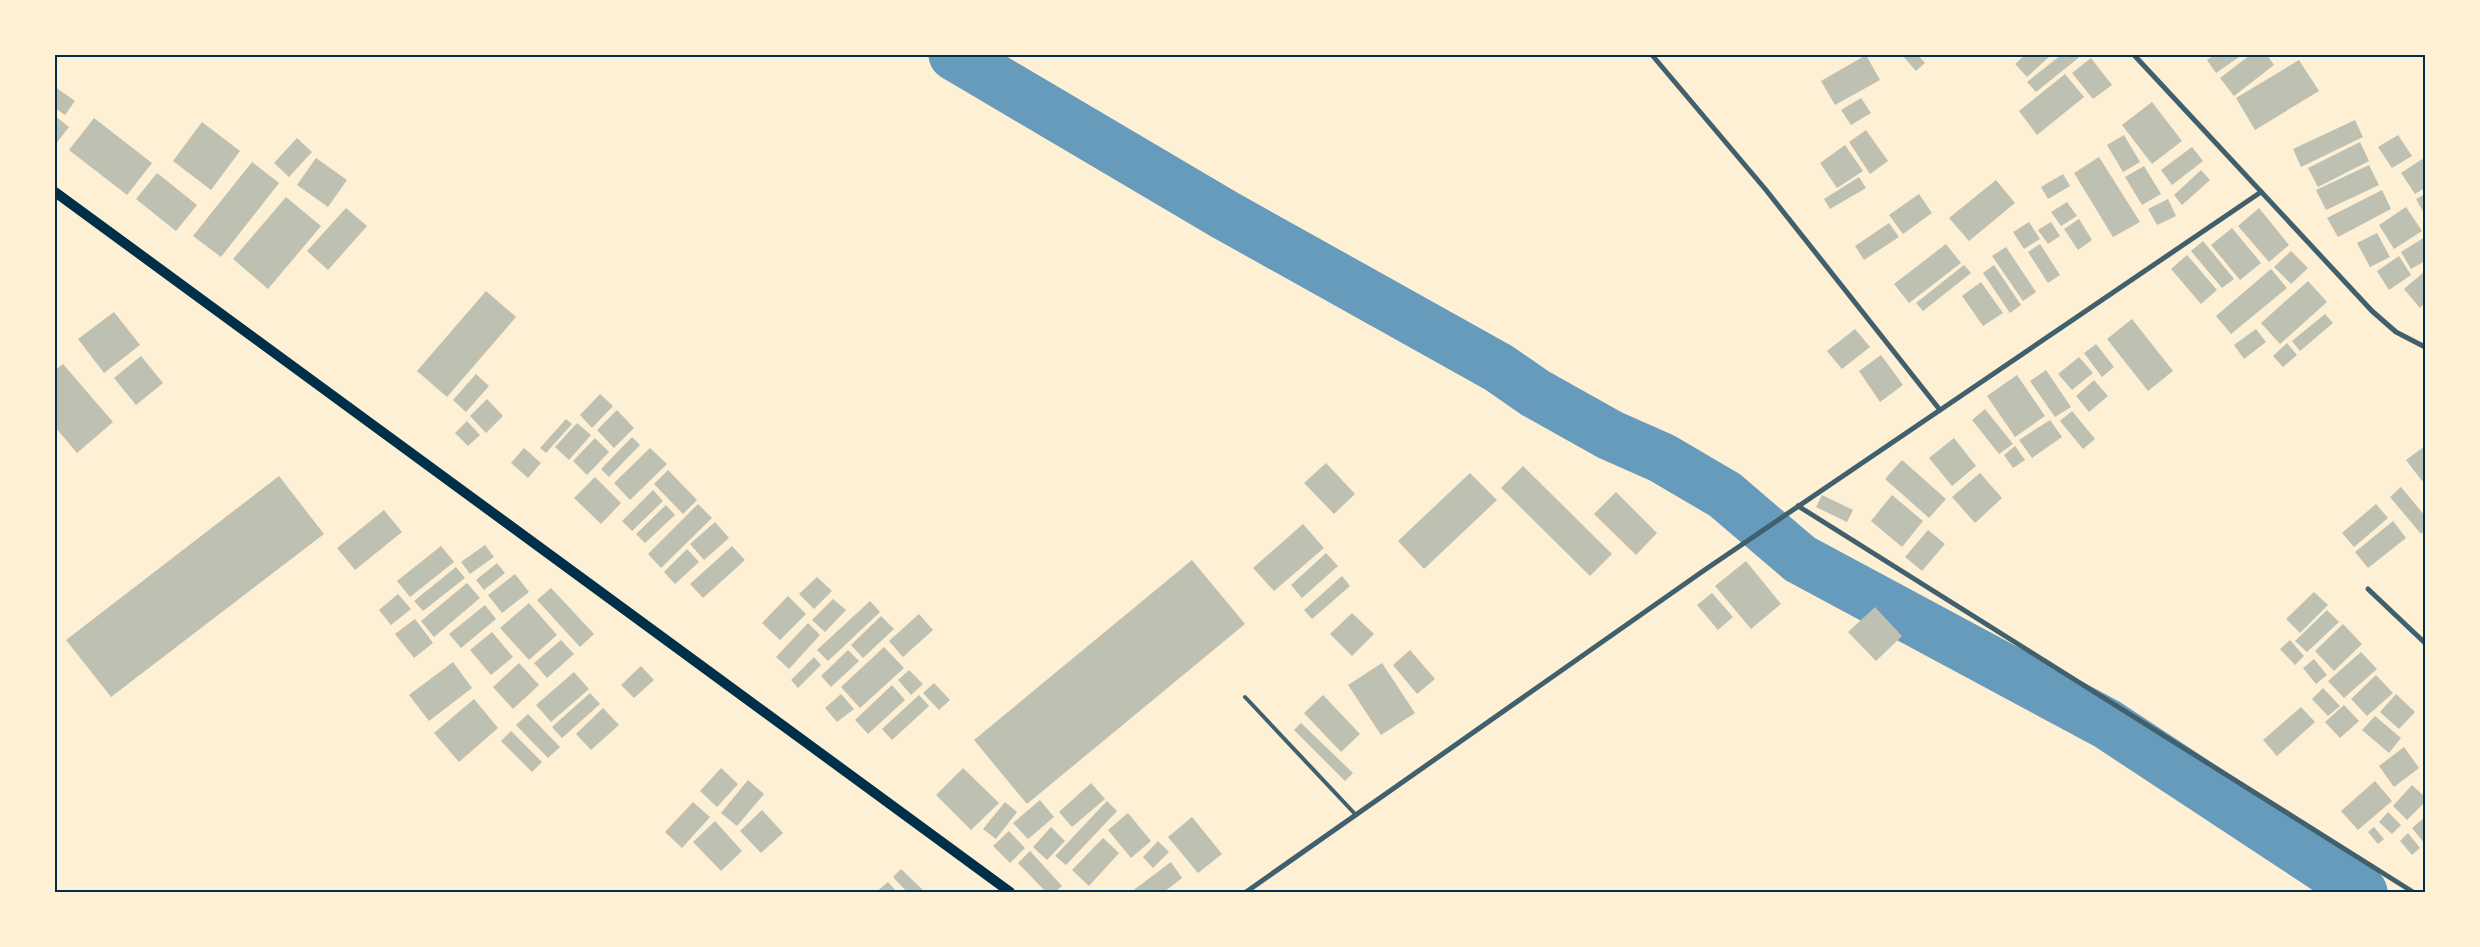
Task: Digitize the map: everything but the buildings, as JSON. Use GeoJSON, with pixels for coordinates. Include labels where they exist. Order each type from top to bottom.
{"type":"FeatureCollection","features":[{"type":"Feature","properties":{"kind":"main road"},"geometry":{"type":"LineString","coordinates":[[55,192],[1010,892]]}},
{"type":"Feature","properties":{"kind":"street"},"geometry":{"type":"LineString","coordinates":[[1652,55],[1766,190],[1940,410]]}},
{"type":"Feature","properties":{"kind":"street"},"geometry":{"type":"LineString","coordinates":[[2134,55],[2372,312],[2396,332],[2425,347]]}},
{"type":"Feature","properties":{"kind":"street"},"geometry":{"type":"LineString","coordinates":[[1246,892],[1798,506],[2261,192]]}},
{"type":"Feature","properties":{"kind":"street"},"geometry":{"type":"LineString","coordinates":[[1798,506],[2413,892]]}},
{"type":"Feature","properties":{"kind":"street"},"geometry":{"type":"LineString","coordinates":[[2368,589],[2425,643]]}},
{"type":"Feature","properties":{"kind":"lane"},"geometry":{"type":"LineString","coordinates":[[1245,697],[1356,815]]}},
{"type":"Feature","properties":{"kind":"waterway"},"geometry":{"type":"LineString","coordinates":[[954,55],[1225,215],[1499,368],[1535,393],[1610,435],[1662,458],[1725,495],[1800,559],[2107,724],[2362,892]]}}]}
